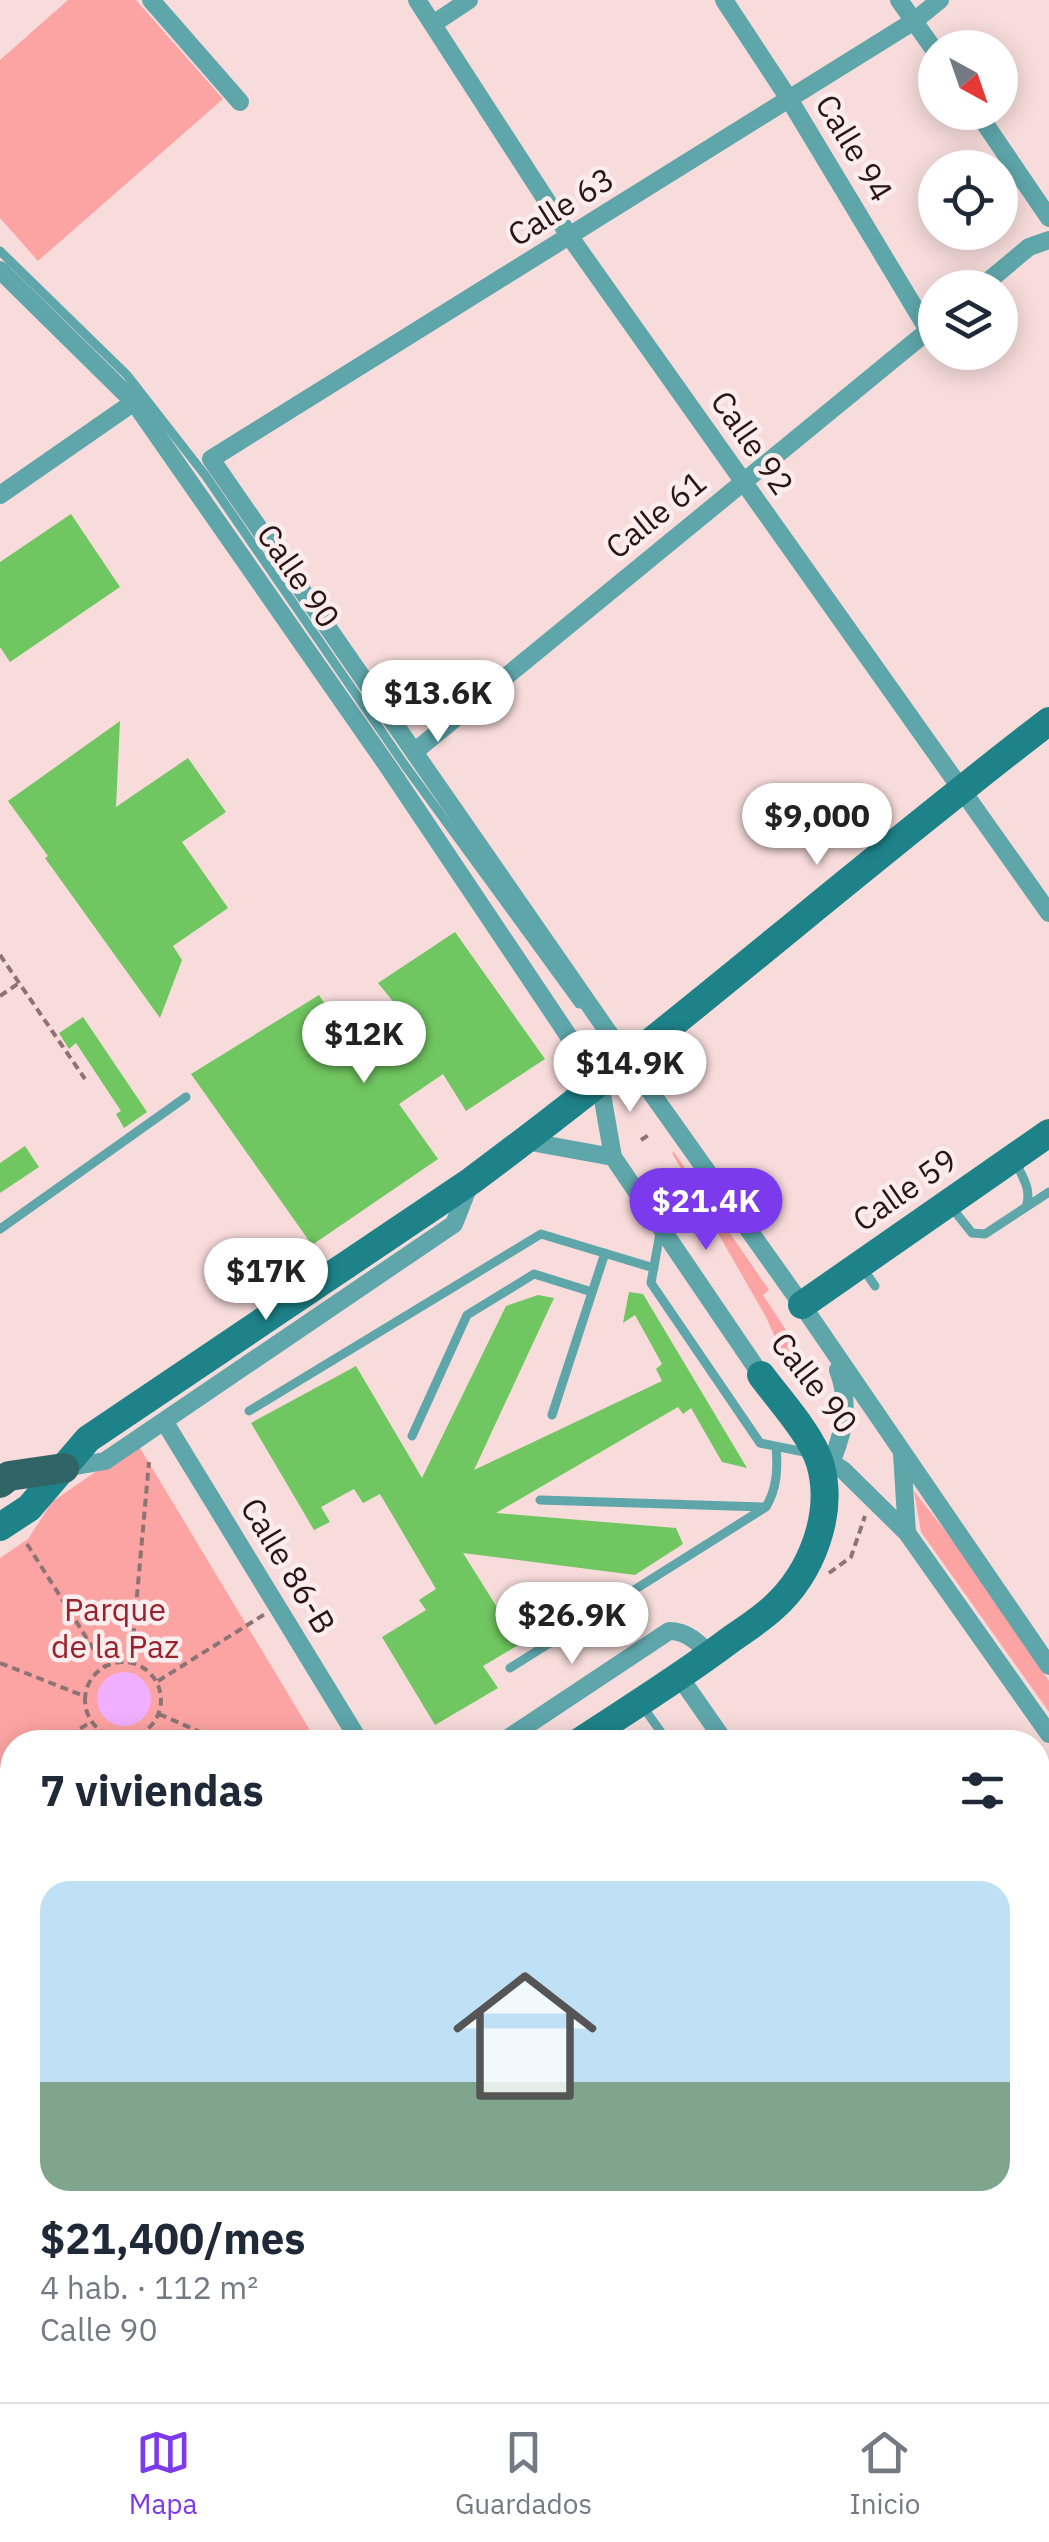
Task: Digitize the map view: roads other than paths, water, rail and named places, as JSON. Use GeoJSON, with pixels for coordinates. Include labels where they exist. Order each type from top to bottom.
{"type":"FeatureCollection","features":[{"type":"Feature","properties":{"kind":"main road"},"geometry":{"type":"LineString","coordinates":[[0,1482],[9,1476],[64,1468]]}},
{"type":"Feature","properties":{"kind":"street"},"geometry":{"type":"LineString","coordinates":[[151,0],[240,102]]}},
{"type":"Feature","properties":{"kind":"street","name":"Calle 92"},"geometry":{"type":"LineString","coordinates":[[417,0],[570,237],[1049,913]]}},
{"type":"Feature","properties":{"kind":"street"},"geometry":{"type":"LineString","coordinates":[[433,24],[470,0]]}},
{"type":"Feature","properties":{"kind":"street","name":"Calle 94"},"geometry":{"type":"LineString","coordinates":[[724,0],[918,305]]}},
{"type":"Feature","properties":{"kind":"street"},"geometry":{"type":"LineString","coordinates":[[899,0],[920,30]]}},
{"type":"Feature","properties":{"kind":"street","name":"Calle 63"},"geometry":{"type":"LineString","coordinates":[[211,460],[914,21],[940,0]]}},
{"type":"Feature","properties":{"kind":"street"},"geometry":{"type":"LineString","coordinates":[[989,130],[1049,218]]}},
{"type":"Feature","properties":{"kind":"street"},"geometry":{"type":"LineString","coordinates":[[1002,270],[1029,248],[1049,240]]}},
{"type":"Feature","properties":{"kind":"street","name":"Calle 90"},"geometry":{"type":"LineString","coordinates":[[0,270],[134,402],[389,768],[600,1083],[613,1156],[661,1230],[824,1465],[843,1470],[907,1533],[1046,1730]]}},
{"type":"Feature","properties":{"kind":"street","name":"Calle 61"},"geometry":{"type":"LineString","coordinates":[[414,752],[918,338]]}},
{"type":"Feature","properties":{"kind":"street"},"geometry":{"type":"LineString","coordinates":[[0,495],[134,402]]}},
{"type":"Feature","properties":{"kind":"street","name":"Calle 90"},"geometry":{"type":"LineString","coordinates":[[211,460],[826,1342]]}},
{"type":"Feature","properties":{"kind":"street"},"geometry":{"type":"LineString","coordinates":[[0,1527],[29,1508],[88,1438],[471,1181],[600,1083],[961,788],[1049,721]]}},
{"type":"Feature","properties":{"kind":"street","name":"Calle 59"},"geometry":{"type":"LineString","coordinates":[[802,1306],[868,1275],[948,1203],[1049,1134]]}},
{"type":"Feature","properties":{"kind":"street"},"geometry":{"type":"LineString","coordinates":[[525,1140],[613,1156]]}},
{"type":"Feature","properties":{"kind":"street"},"geometry":{"type":"LineString","coordinates":[[64,1468],[105,1461],[454,1224],[471,1181]]}},
{"type":"Feature","properties":{"kind":"street"},"geometry":{"type":"LineString","coordinates":[[826,1342],[1049,1666]]}},
{"type":"Feature","properties":{"kind":"street"},"geometry":{"type":"LineString","coordinates":[[597,1730],[710,1656],[773,1608],[799,1576],[822,1523],[824,1465],[844,1426],[843,1384],[826,1342]]}},
{"type":"Feature","properties":{"kind":"street","name":"Calle 86-B"},"geometry":{"type":"LineString","coordinates":[[164,1421],[353,1730]]}},
{"type":"Feature","properties":{"kind":"street"},"geometry":{"type":"LineString","coordinates":[[902,1452],[907,1533]]}},
{"type":"Feature","properties":{"kind":"street"},"geometry":{"type":"LineString","coordinates":[[520,1730],[669,1631],[698,1642],[710,1656]]}},
{"type":"Feature","properties":{"kind":"street"},"geometry":{"type":"LineString","coordinates":[[679,1676],[717,1730]]}},
{"type":"Feature","properties":{"kind":"lane"},"geometry":{"type":"LineString","coordinates":[[0,251],[127,375],[205,474],[404,764],[602,1037],[626,1060]]}},
{"type":"Feature","properties":{"kind":"lane"},"geometry":{"type":"LineString","coordinates":[[0,1229],[186,1097]]}},
{"type":"Feature","properties":{"kind":"lane"},"geometry":{"type":"LineString","coordinates":[[1013,1158],[1026,1184],[1026,1207]]}},
{"type":"Feature","properties":{"kind":"lane"},"geometry":{"type":"LineString","coordinates":[[948,1203],[966,1227],[978,1235],[1049,1192]]}},
{"type":"Feature","properties":{"kind":"lane"},"geometry":{"type":"LineString","coordinates":[[661,1230],[651,1283],[760,1443],[824,1465]]}},
{"type":"Feature","properties":{"kind":"lane"},"geometry":{"type":"LineString","coordinates":[[249,1411],[540,1234],[654,1268]]}},
{"type":"Feature","properties":{"kind":"lane"},"geometry":{"type":"LineString","coordinates":[[552,1414],[605,1253]]}},
{"type":"Feature","properties":{"kind":"lane"},"geometry":{"type":"LineString","coordinates":[[412,1436],[467,1316],[534,1274],[592,1292]]}},
{"type":"Feature","properties":{"kind":"lane"},"geometry":{"type":"LineString","coordinates":[[510,1668],[766,1507],[776,1482],[776,1447]]}},
{"type":"Feature","properties":{"kind":"lane"},"geometry":{"type":"LineString","coordinates":[[540,1500],[766,1507]]}},
{"type":"Feature","properties":{"kind":"lane"},"geometry":{"type":"LineString","coordinates":[[523,1590],[594,1615]]}},
{"type":"Feature","properties":{"kind":"lane"},"geometry":{"type":"LineString","coordinates":[[640,1702],[659,1730]]}},
{"type":"Feature","properties":{"kind":"park label","name":"Parque de la Paz"},"geometry":{"type":"Point","coordinates":[115,1628]}}]}
